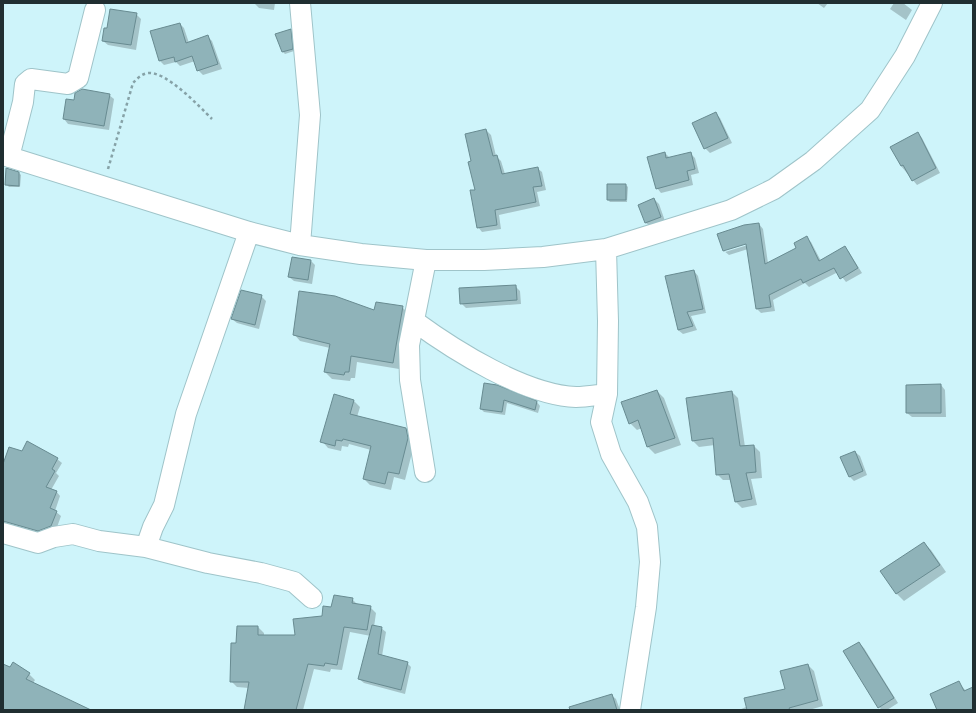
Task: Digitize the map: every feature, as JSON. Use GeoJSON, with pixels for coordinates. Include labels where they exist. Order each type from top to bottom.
{"type":"FeatureCollection","features":[{"type":"Feature","properties":{"kind":"street"},"geometry":{"type":"LineString","coordinates":[[300,3],[310,115],[300,245]]}},
{"type":"Feature","properties":{"kind":"street"},"geometry":{"type":"LineString","coordinates":[[95,10],[78,78],[68,84],[31,79],[26,84],[23,102],[6,156],[249,232],[300,245],[361,254],[426,260],[498,260],[543,257],[606,249],[731,210],[774,189],[813,161],[870,110],[905,56],[932,3]]}},
{"type":"Feature","properties":{"kind":"street"},"geometry":{"type":"LineString","coordinates":[[146,548],[153,527],[164,505],[186,414],[249,232]]}},
{"type":"Feature","properties":{"kind":"street"},"geometry":{"type":"LineString","coordinates":[[606,249],[608,321],[607,394],[601,422],[611,454],[638,502],[647,526],[650,562],[646,607],[630,710]]}},
{"type":"Feature","properties":{"kind":"street"},"geometry":{"type":"LineString","coordinates":[[425,472],[410,380],[409,345],[426,260]]}},
{"type":"Feature","properties":{"kind":"street"},"geometry":{"type":"LineString","coordinates":[[414,321],[447,345],[494,370],[532,387],[576,397],[607,394]]}},
{"type":"Feature","properties":{"kind":"street"},"geometry":{"type":"LineString","coordinates":[[3,533],[38,543],[54,537],[73,534],[99,541],[146,548],[208,563],[261,573],[294,582],[312,598]]}},
{"type":"Feature","properties":{"kind":"path"},"geometry":{"type":"LineString","coordinates":[[103,187],[133,83],[138,77],[148,73],[158,74],[187,95],[212,119]]}},
{"type":"Feature","properties":{"kind":"building"},"geometry":{"type":"Polygon","coordinates":[[[110,9],[137,13],[131,45],[102,41],[104,28],[107,28],[110,9]]]}},
{"type":"Feature","properties":{"kind":"building"},"geometry":{"type":"Polygon","coordinates":[[[180,23],[186,43],[208,35],[218,64],[197,71],[192,56],[175,62],[174,57],[159,61],[150,31],[180,23]]]}},
{"type":"Feature","properties":{"kind":"building"},"geometry":{"type":"Polygon","coordinates":[[[291,29],[293,49],[282,52],[275,34],[291,29]]]}},
{"type":"Feature","properties":{"kind":"building"},"geometry":{"type":"Polygon","coordinates":[[[82,89],[110,94],[104,126],[63,119],[66,99],[74,100],[75,93],[82,89]]]}},
{"type":"Feature","properties":{"kind":"building"},"geometry":{"type":"Polygon","coordinates":[[[716,112],[728,138],[704,149],[692,123],[716,112]]]}},
{"type":"Feature","properties":{"kind":"building"},"geometry":{"type":"Polygon","coordinates":[[[486,129],[493,156],[497,155],[502,174],[538,167],[542,186],[533,187],[536,202],[495,210],[497,225],[477,228],[470,190],[475,190],[468,162],[471,161],[465,134],[486,129]]]}},
{"type":"Feature","properties":{"kind":"building"},"geometry":{"type":"Polygon","coordinates":[[[918,132],[936,168],[912,181],[890,147],[918,132]]]}},
{"type":"Feature","properties":{"kind":"building"},"geometry":{"type":"Polygon","coordinates":[[[665,152],[666,158],[691,152],[695,169],[687,171],[689,180],[656,189],[647,157],[665,152]]]}},
{"type":"Feature","properties":{"kind":"building"},"geometry":{"type":"Polygon","coordinates":[[[6,168],[19,172],[19,186],[5,185],[6,168]]]}},
{"type":"Feature","properties":{"kind":"building"},"geometry":{"type":"Polygon","coordinates":[[[607,184],[626,184],[626,200],[607,200],[607,184]]]}},
{"type":"Feature","properties":{"kind":"building"},"geometry":{"type":"Polygon","coordinates":[[[654,198],[661,217],[645,223],[638,205],[654,198]]]}},
{"type":"Feature","properties":{"kind":"building"},"geometry":{"type":"Polygon","coordinates":[[[759,223],[765,264],[796,248],[794,243],[807,236],[819,261],[845,246],[858,268],[840,279],[834,268],[803,283],[801,279],[769,295],[771,307],[756,309],[746,244],[723,251],[717,234],[744,225],[759,223]]]}},
{"type":"Feature","properties":{"kind":"building"},"geometry":{"type":"Polygon","coordinates":[[[292,257],[311,260],[308,280],[288,277],[292,257]]]}},
{"type":"Feature","properties":{"kind":"building"},"geometry":{"type":"Polygon","coordinates":[[[694,270],[703,309],[687,312],[693,326],[678,330],[665,276],[694,270]]]}},
{"type":"Feature","properties":{"kind":"building"},"geometry":{"type":"Polygon","coordinates":[[[516,285],[517,300],[460,304],[459,288],[516,285]]]}},
{"type":"Feature","properties":{"kind":"building"},"geometry":{"type":"Polygon","coordinates":[[[241,290],[262,295],[255,325],[231,319],[241,290]]]}},
{"type":"Feature","properties":{"kind":"building"},"geometry":{"type":"Polygon","coordinates":[[[299,291],[335,296],[374,310],[376,302],[403,306],[393,363],[351,356],[349,372],[345,372],[344,375],[324,372],[330,344],[293,335],[299,291]]]}},
{"type":"Feature","properties":{"kind":"building"},"geometry":{"type":"Polygon","coordinates":[[[484,383],[497,385],[537,401],[535,410],[504,400],[502,412],[480,409],[484,383]]]}},
{"type":"Feature","properties":{"kind":"building"},"geometry":{"type":"Polygon","coordinates":[[[941,384],[941,413],[906,413],[906,385],[941,384]]]}},
{"type":"Feature","properties":{"kind":"building"},"geometry":{"type":"Polygon","coordinates":[[[657,390],[675,438],[647,447],[638,420],[629,424],[621,402],[657,390]]]}},
{"type":"Feature","properties":{"kind":"building"},"geometry":{"type":"Polygon","coordinates":[[[732,391],[740,446],[754,445],[756,472],[746,473],[752,499],[735,502],[729,474],[716,475],[713,438],[692,441],[686,398],[732,391]]]}},
{"type":"Feature","properties":{"kind":"building"},"geometry":{"type":"Polygon","coordinates":[[[334,394],[354,400],[350,414],[406,428],[408,438],[399,474],[388,472],[385,484],[363,479],[371,446],[343,439],[342,441],[336,440],[335,446],[320,442],[334,394]]]}},
{"type":"Feature","properties":{"kind":"building"},"geometry":{"type":"Polygon","coordinates":[[[27,441],[58,458],[52,469],[55,471],[46,487],[57,491],[50,508],[57,511],[51,526],[38,531],[3,521],[3,464],[9,447],[22,451],[27,441]]]}},
{"type":"Feature","properties":{"kind":"building"},"geometry":{"type":"Polygon","coordinates":[[[855,451],[863,471],[849,477],[840,457],[855,451]]]}},
{"type":"Feature","properties":{"kind":"building"},"geometry":{"type":"Polygon","coordinates":[[[924,542],[940,565],[896,594],[880,571],[924,542]]]}},
{"type":"Feature","properties":{"kind":"building"},"geometry":{"type":"Polygon","coordinates":[[[334,595],[353,598],[352,603],[371,606],[367,630],[344,627],[337,665],[325,663],[324,666],[308,664],[296,710],[244,710],[249,682],[230,682],[231,643],[236,643],[237,626],[258,626],[258,635],[295,635],[293,619],[322,616],[323,606],[331,607],[334,595]]]}},
{"type":"Feature","properties":{"kind":"building"},"geometry":{"type":"Polygon","coordinates":[[[372,625],[382,627],[378,654],[408,662],[401,690],[358,679],[372,625]]]}},
{"type":"Feature","properties":{"kind":"building"},"geometry":{"type":"Polygon","coordinates":[[[859,642],[894,698],[878,708],[843,651],[859,642]]]}},
{"type":"Feature","properties":{"kind":"building"},"geometry":{"type":"Polygon","coordinates":[[[13,662],[30,673],[26,679],[91,710],[3,710],[3,664],[10,667],[13,662]]]}},
{"type":"Feature","properties":{"kind":"building"},"geometry":{"type":"Polygon","coordinates":[[[808,664],[818,700],[789,708],[790,710],[747,710],[744,698],[785,689],[780,671],[808,664]]]}},
{"type":"Feature","properties":{"kind":"building"},"geometry":{"type":"Polygon","coordinates":[[[959,681],[964,691],[973,687],[973,710],[937,710],[930,694],[959,681]]]}},
{"type":"Feature","properties":{"kind":"building"},"geometry":{"type":"Polygon","coordinates":[[[612,694],[617,710],[570,710],[569,707],[612,694]]]}}]}
